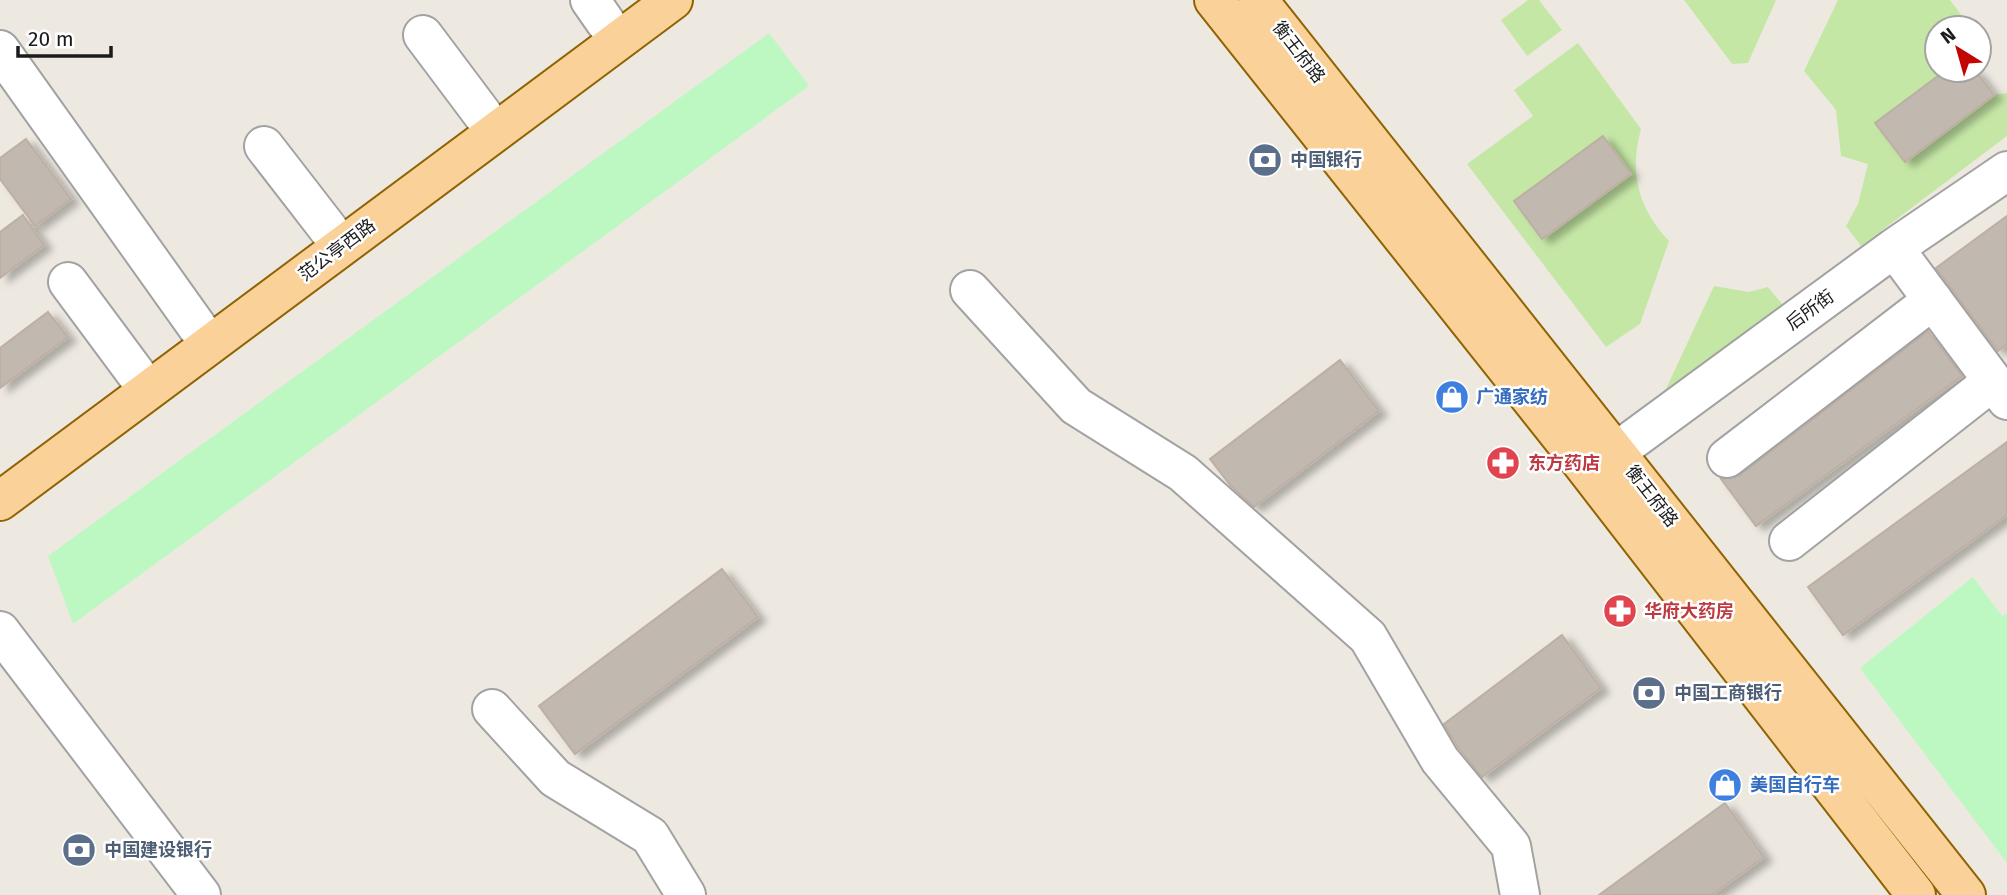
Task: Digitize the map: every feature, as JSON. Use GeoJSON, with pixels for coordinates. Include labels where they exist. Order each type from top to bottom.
{"type":"FeatureCollection","features":[{"type":"Feature","properties":{"kind":"main road","name":"范公亭西路"},"geometry":{"type":"LineString","coordinates":[[0,478],[483,115],[598,11],[636,0]]}},
{"type":"Feature","properties":{"kind":"main road","name":"范公亭西路"},"geometry":{"type":"LineString","coordinates":[[0,500],[673,0]]}},
{"type":"Feature","properties":{"kind":"main road","name":"衡王府路"},"geometry":{"type":"LineString","coordinates":[[1214,0],[1577,457],[1916,895]]}},
{"type":"Feature","properties":{"kind":"main road","name":"衡王府路"},"geometry":{"type":"LineString","coordinates":[[1258,0],[1966,895]]}},
{"type":"Feature","properties":{"kind":"street"},"geometry":{"type":"LineString","coordinates":[[423,35],[483,115]]}},
{"type":"Feature","properties":{"kind":"street"},"geometry":{"type":"LineString","coordinates":[[0,50],[198,328]]}},
{"type":"Feature","properties":{"kind":"street"},"geometry":{"type":"LineString","coordinates":[[264,146],[329,230]]}},
{"type":"Feature","properties":{"kind":"street","name":"后所街"},"geometry":{"type":"LineString","coordinates":[[1616,452],[1894,248],[2007,171]]}},
{"type":"Feature","properties":{"kind":"street"},"geometry":{"type":"LineString","coordinates":[[1789,541],[2000,391],[1894,248]]}},
{"type":"Feature","properties":{"kind":"street"},"geometry":{"type":"LineString","coordinates":[[68,282],[137,374]]}},
{"type":"Feature","properties":{"kind":"street"},"geometry":{"type":"LineString","coordinates":[[970,290],[1076,406],[1183,473],[1368,637],[1440,760],[1511,846],[1520,895]]}},
{"type":"Feature","properties":{"kind":"street"},"geometry":{"type":"LineString","coordinates":[[1727,458],[1933,300]]}},
{"type":"Feature","properties":{"kind":"street"},"geometry":{"type":"LineString","coordinates":[[0,631],[201,895]]}},
{"type":"Feature","properties":{"kind":"street"},"geometry":{"type":"LineString","coordinates":[[492,709],[555,778],[650,835],[686,895]]}},
{"type":"Feature","properties":{"kind":"green space"},"geometry":{"type":"Polygon","coordinates":[[[1528,0],[1539,0],[1562,30],[1527,56],[1501,20],[1528,0]]]}},
{"type":"Feature","properties":{"kind":"green space"},"geometry":{"type":"Polygon","coordinates":[[[1684,0],[1776,0],[1748,63],[1732,64],[1684,0]]]}},
{"type":"Feature","properties":{"kind":"green space"},"geometry":{"type":"Polygon","coordinates":[[[1838,0],[1950,0],[1960,14],[1923,14],[1923,84],[1928,84],[1876,124],[1905,162],[1994,95],[2007,93],[2007,136],[1861,246],[1846,226],[1858,204],[1868,164],[1841,156],[1836,110],[1804,71],[1838,0]]]}},
{"type":"Feature","properties":{"kind":"green space"},"geometry":{"type":"Polygon","coordinates":[[[769,33],[809,86],[73,624],[48,556],[769,33]]]}},
{"type":"Feature","properties":{"kind":"green space"},"geometry":{"type":"Polygon","coordinates":[[[1578,43],[1641,129],[1636,160],[1639,189],[1650,216],[1669,241],[1640,324],[1606,347],[1467,164],[1533,116],[1514,90],[1578,43]],[[1603,136],[1515,201],[1630,174],[1603,136]]]}},
{"type":"Feature","properties":{"kind":"green space"},"geometry":{"type":"Polygon","coordinates":[[[1714,286],[1749,292],[1768,287],[1783,305],[1664,393],[1714,286]]]}},
{"type":"Feature","properties":{"kind":"green space"},"geometry":{"type":"Polygon","coordinates":[[[1973,577],[2002,616],[2007,613],[2007,863],[1860,668],[1973,577]]]}},
{"type":"Feature","properties":{"kind":"building"},"geometry":{"type":"Polygon","coordinates":[[[1927,84],[1986,84],[1994,95],[1905,162],[1875,123],[1927,84]]]}},
{"type":"Feature","properties":{"kind":"building"},"geometry":{"type":"Polygon","coordinates":[[[1603,136],[1631,174],[1542,239],[1514,201],[1603,136]]]}},
{"type":"Feature","properties":{"kind":"building"},"geometry":{"type":"Polygon","coordinates":[[[26,139],[71,199],[35,226],[0,179],[0,158],[26,139]]]}},
{"type":"Feature","properties":{"kind":"building"},"geometry":{"type":"Polygon","coordinates":[[[23,215],[44,245],[0,278],[0,232],[23,215]]]}},
{"type":"Feature","properties":{"kind":"building"},"geometry":{"type":"Polygon","coordinates":[[[2007,216],[2007,344],[1998,351],[1936,268],[2007,216]]]}},
{"type":"Feature","properties":{"kind":"building"},"geometry":{"type":"Polygon","coordinates":[[[48,312],[68,337],[0,388],[0,348],[48,312]]]}},
{"type":"Feature","properties":{"kind":"building"},"geometry":{"type":"Polygon","coordinates":[[[1928,331],[1962,376],[1756,526],[1721,479],[1740,475],[1928,331]]]}},
{"type":"Feature","properties":{"kind":"building"},"geometry":{"type":"Polygon","coordinates":[[[1340,360],[1379,411],[1254,507],[1231,486],[1210,459],[1340,360]]]}},
{"type":"Feature","properties":{"kind":"building"},"geometry":{"type":"Polygon","coordinates":[[[2007,442],[2007,515],[1843,635],[1808,587],[2007,442]]]}},
{"type":"Feature","properties":{"kind":"building"},"geometry":{"type":"Polygon","coordinates":[[[722,569],[758,617],[575,754],[539,706],[722,569]]]}},
{"type":"Feature","properties":{"kind":"building"},"geometry":{"type":"Polygon","coordinates":[[[1562,635],[1601,688],[1482,777],[1444,724],[1562,635]]]}},
{"type":"Feature","properties":{"kind":"building"},"geometry":{"type":"Polygon","coordinates":[[[1725,803],[1764,857],[1712,895],[1599,895],[1725,803]]]}},
{"type":"Feature","properties":{"kind":"place","name":"中国银行"},"geometry":{"type":"Point","coordinates":[1265,160]}},
{"type":"Feature","properties":{"kind":"place","name":"广通家纺"},"geometry":{"type":"Point","coordinates":[1452,397]}},
{"type":"Feature","properties":{"kind":"place","name":"东方药店"},"geometry":{"type":"Point","coordinates":[1503,463]}},
{"type":"Feature","properties":{"kind":"place","name":"华府大药房"},"geometry":{"type":"Point","coordinates":[1620,611]}},
{"type":"Feature","properties":{"kind":"place","name":"中国工商银行"},"geometry":{"type":"Point","coordinates":[1649,693]}},
{"type":"Feature","properties":{"kind":"place","name":"美国自行车"},"geometry":{"type":"Point","coordinates":[1725,785]}},
{"type":"Feature","properties":{"kind":"place","name":"中国建设银行"},"geometry":{"type":"Point","coordinates":[79,850]}}]}
